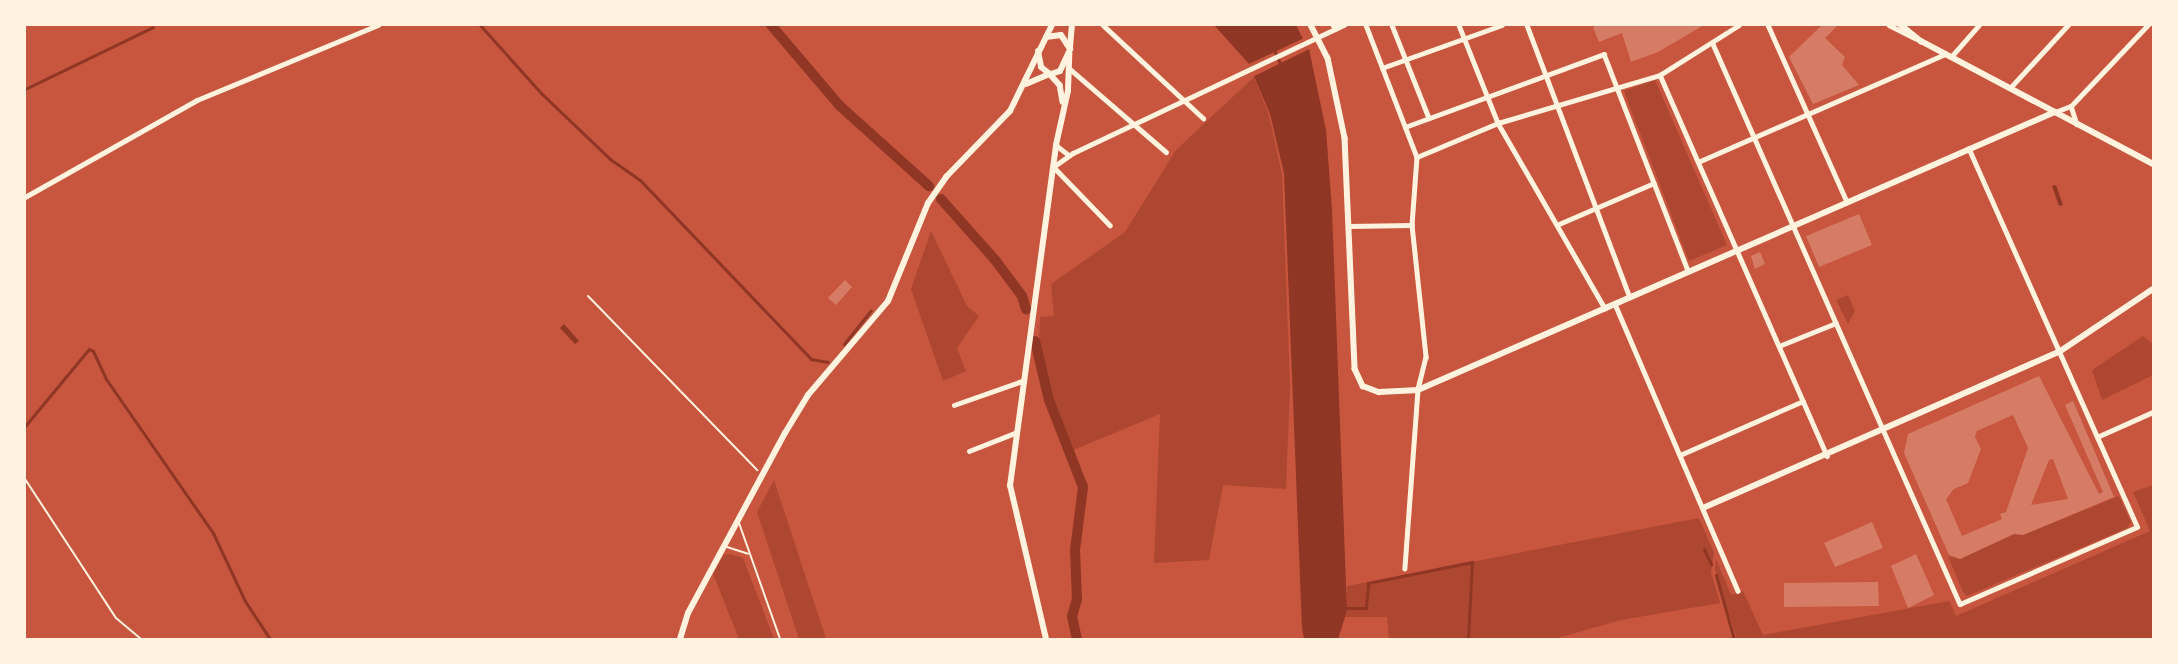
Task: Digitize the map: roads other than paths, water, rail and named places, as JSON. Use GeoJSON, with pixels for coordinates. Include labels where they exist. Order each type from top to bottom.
{"type":"FeatureCollection","features":[{"type":"Feature","properties":{"kind":"main road"},"geometry":{"type":"LineString","coordinates":[[680,639],[688,613],[762,474],[808,395],[888,301],[928,203],[946,177],[1010,111],[1024,86],[1038,50],[1052,25]]}},
{"type":"Feature","properties":{"kind":"main road"},"geometry":{"type":"LineString","coordinates":[[1024,86],[1060,71],[1069,50],[1072,25]]}},
{"type":"Feature","properties":{"kind":"main road"},"geometry":{"type":"LineString","coordinates":[[1046,37],[1061,35],[1069,50]]}},
{"type":"Feature","properties":{"kind":"main road"},"geometry":{"type":"LineString","coordinates":[[1038,50],[1041,67],[1050,74]]}},
{"type":"Feature","properties":{"kind":"street"},"geometry":{"type":"LineString","coordinates":[[25,197],[197,100],[378,25]]}},
{"type":"Feature","properties":{"kind":"street"},"geometry":{"type":"LineString","coordinates":[[1103,25],[1203,118]]}},
{"type":"Feature","properties":{"kind":"street"},"geometry":{"type":"LineString","coordinates":[[1311,25],[1319,37],[1335,85],[1345,138],[1355,369],[1363,386],[1379,392],[1418,390],[1735,249],[1793,226],[2071,106],[2148,25]]}},
{"type":"Feature","properties":{"kind":"street"},"geometry":{"type":"LineString","coordinates":[[1053,167],[1069,155],[1251,71],[1335,27],[1344,25]]}},
{"type":"Feature","properties":{"kind":"street"},"geometry":{"type":"LineString","coordinates":[[1366,25],[1417,157],[1412,225],[1426,341],[1418,390],[1406,569]]}},
{"type":"Feature","properties":{"kind":"street"},"geometry":{"type":"LineString","coordinates":[[1392,25],[1429,118]]}},
{"type":"Feature","properties":{"kind":"street"},"geometry":{"type":"LineString","coordinates":[[1460,25],[1498,123],[1559,224],[1605,308]]}},
{"type":"Feature","properties":{"kind":"street"},"geometry":{"type":"LineString","coordinates":[[1382,68],[1502,25]]}},
{"type":"Feature","properties":{"kind":"street"},"geometry":{"type":"LineString","coordinates":[[1527,25],[1630,297]]}},
{"type":"Feature","properties":{"kind":"street"},"geometry":{"type":"LineString","coordinates":[[1417,157],[1498,123],[1618,91],[1660,75],[1713,44],[1739,25]]}},
{"type":"Feature","properties":{"kind":"street"},"geometry":{"type":"LineString","coordinates":[[1768,25],[1847,202]]}},
{"type":"Feature","properties":{"kind":"street"},"geometry":{"type":"LineString","coordinates":[[1889,25],[2153,164]]}},
{"type":"Feature","properties":{"kind":"street"},"geometry":{"type":"LineString","coordinates":[[1901,25],[1921,41]]}},
{"type":"Feature","properties":{"kind":"street"},"geometry":{"type":"LineString","coordinates":[[1951,57],[1979,25]]}},
{"type":"Feature","properties":{"kind":"street"},"geometry":{"type":"LineString","coordinates":[[2010,88],[2068,25]]}},
{"type":"Feature","properties":{"kind":"street"},"geometry":{"type":"LineString","coordinates":[[1713,44],[1960,604],[2137,527],[1969,149]]}},
{"type":"Feature","properties":{"kind":"street"},"geometry":{"type":"LineString","coordinates":[[1046,639],[1013,511],[1015,434],[1056,145],[1070,69],[1069,50]]}},
{"type":"Feature","properties":{"kind":"street"},"geometry":{"type":"LineString","coordinates":[[1405,127],[1604,54],[1688,271]]}},
{"type":"Feature","properties":{"kind":"street"},"geometry":{"type":"LineString","coordinates":[[1698,162],[1809,115],[1944,54]]}},
{"type":"Feature","properties":{"kind":"street"},"geometry":{"type":"LineString","coordinates":[[1070,69],[1166,152]]}},
{"type":"Feature","properties":{"kind":"street"},"geometry":{"type":"LineString","coordinates":[[1050,74],[1063,102]]}},
{"type":"Feature","properties":{"kind":"street"},"geometry":{"type":"LineString","coordinates":[[1660,75],[1827,456]]}},
{"type":"Feature","properties":{"kind":"street"},"geometry":{"type":"LineString","coordinates":[[2071,106],[2077,124]]}},
{"type":"Feature","properties":{"kind":"street"},"geometry":{"type":"LineString","coordinates":[[1056,145],[1069,155]]}},
{"type":"Feature","properties":{"kind":"street"},"geometry":{"type":"LineString","coordinates":[[1053,167],[1110,226]]}},
{"type":"Feature","properties":{"kind":"street"},"geometry":{"type":"LineString","coordinates":[[1559,224],[1654,183]]}},
{"type":"Feature","properties":{"kind":"street"},"geometry":{"type":"LineString","coordinates":[[1349,226],[1412,225]]}},
{"type":"Feature","properties":{"kind":"street"},"geometry":{"type":"LineString","coordinates":[[1703,508],[1827,456],[2059,352],[2153,289]]}},
{"type":"Feature","properties":{"kind":"street"},"geometry":{"type":"LineString","coordinates":[[1615,304],[1738,591]]}},
{"type":"Feature","properties":{"kind":"street"},"geometry":{"type":"LineString","coordinates":[[1779,346],[1836,323]]}},
{"type":"Feature","properties":{"kind":"street"},"geometry":{"type":"LineString","coordinates":[[954,405],[1022,381]]}},
{"type":"Feature","properties":{"kind":"street"},"geometry":{"type":"LineString","coordinates":[[1680,455],[1803,401]]}},
{"type":"Feature","properties":{"kind":"street"},"geometry":{"type":"LineString","coordinates":[[2097,437],[2153,412]]}},
{"type":"Feature","properties":{"kind":"street"},"geometry":{"type":"LineString","coordinates":[[969,451],[1015,434]]}},
{"type":"Feature","properties":{"kind":"lane"},"geometry":{"type":"LineString","coordinates":[[738,518],[780,639]]}},
{"type":"Feature","properties":{"kind":"lane"},"geometry":{"type":"LineString","coordinates":[[724,546],[749,554]]}},
{"type":"Feature","properties":{"kind":"waterway"},"geometry":{"type":"LineString","coordinates":[[480,25],[542,94],[610,159],[640,180],[811,359],[828,362]]}},
{"type":"Feature","properties":{"kind":"waterway"},"geometry":{"type":"LineString","coordinates":[[771,25],[840,106],[929,186]]}},
{"type":"Feature","properties":{"kind":"waterway"},"geometry":{"type":"LineString","coordinates":[[25,89],[153,27]]}},
{"type":"Feature","properties":{"kind":"waterway"},"geometry":{"type":"LineString","coordinates":[[1273,48],[1282,67]]}},
{"type":"Feature","properties":{"kind":"waterway"},"geometry":{"type":"LineString","coordinates":[[941,199],[996,261],[1022,296],[1026,309]]}},
{"type":"Feature","properties":{"kind":"waterway"},"geometry":{"type":"LineString","coordinates":[[844,344],[871,310]]}},
{"type":"Feature","properties":{"kind":"waterway"},"geometry":{"type":"LineString","coordinates":[[1035,341],[1049,400],[1083,487],[1075,550],[1077,599],[1072,616],[1077,639]]}},
{"type":"Feature","properties":{"kind":"waterway"},"geometry":{"type":"LineString","coordinates":[[25,426],[89,349],[93,351],[106,379],[213,533],[245,601],[270,639]]}},
{"type":"Feature","properties":{"kind":"waterway"},"geometry":{"type":"LineString","coordinates":[[1704,549],[1711,564]]}},
{"type":"Feature","properties":{"kind":"waterway"},"geometry":{"type":"LineString","coordinates":[[1344,608],[1366,608],[1368,583],[1472,562],[1468,639]]}},
{"type":"Feature","properties":{"kind":"waterway"},"geometry":{"type":"LineString","coordinates":[[1716,575],[1734,639]]}}]}
